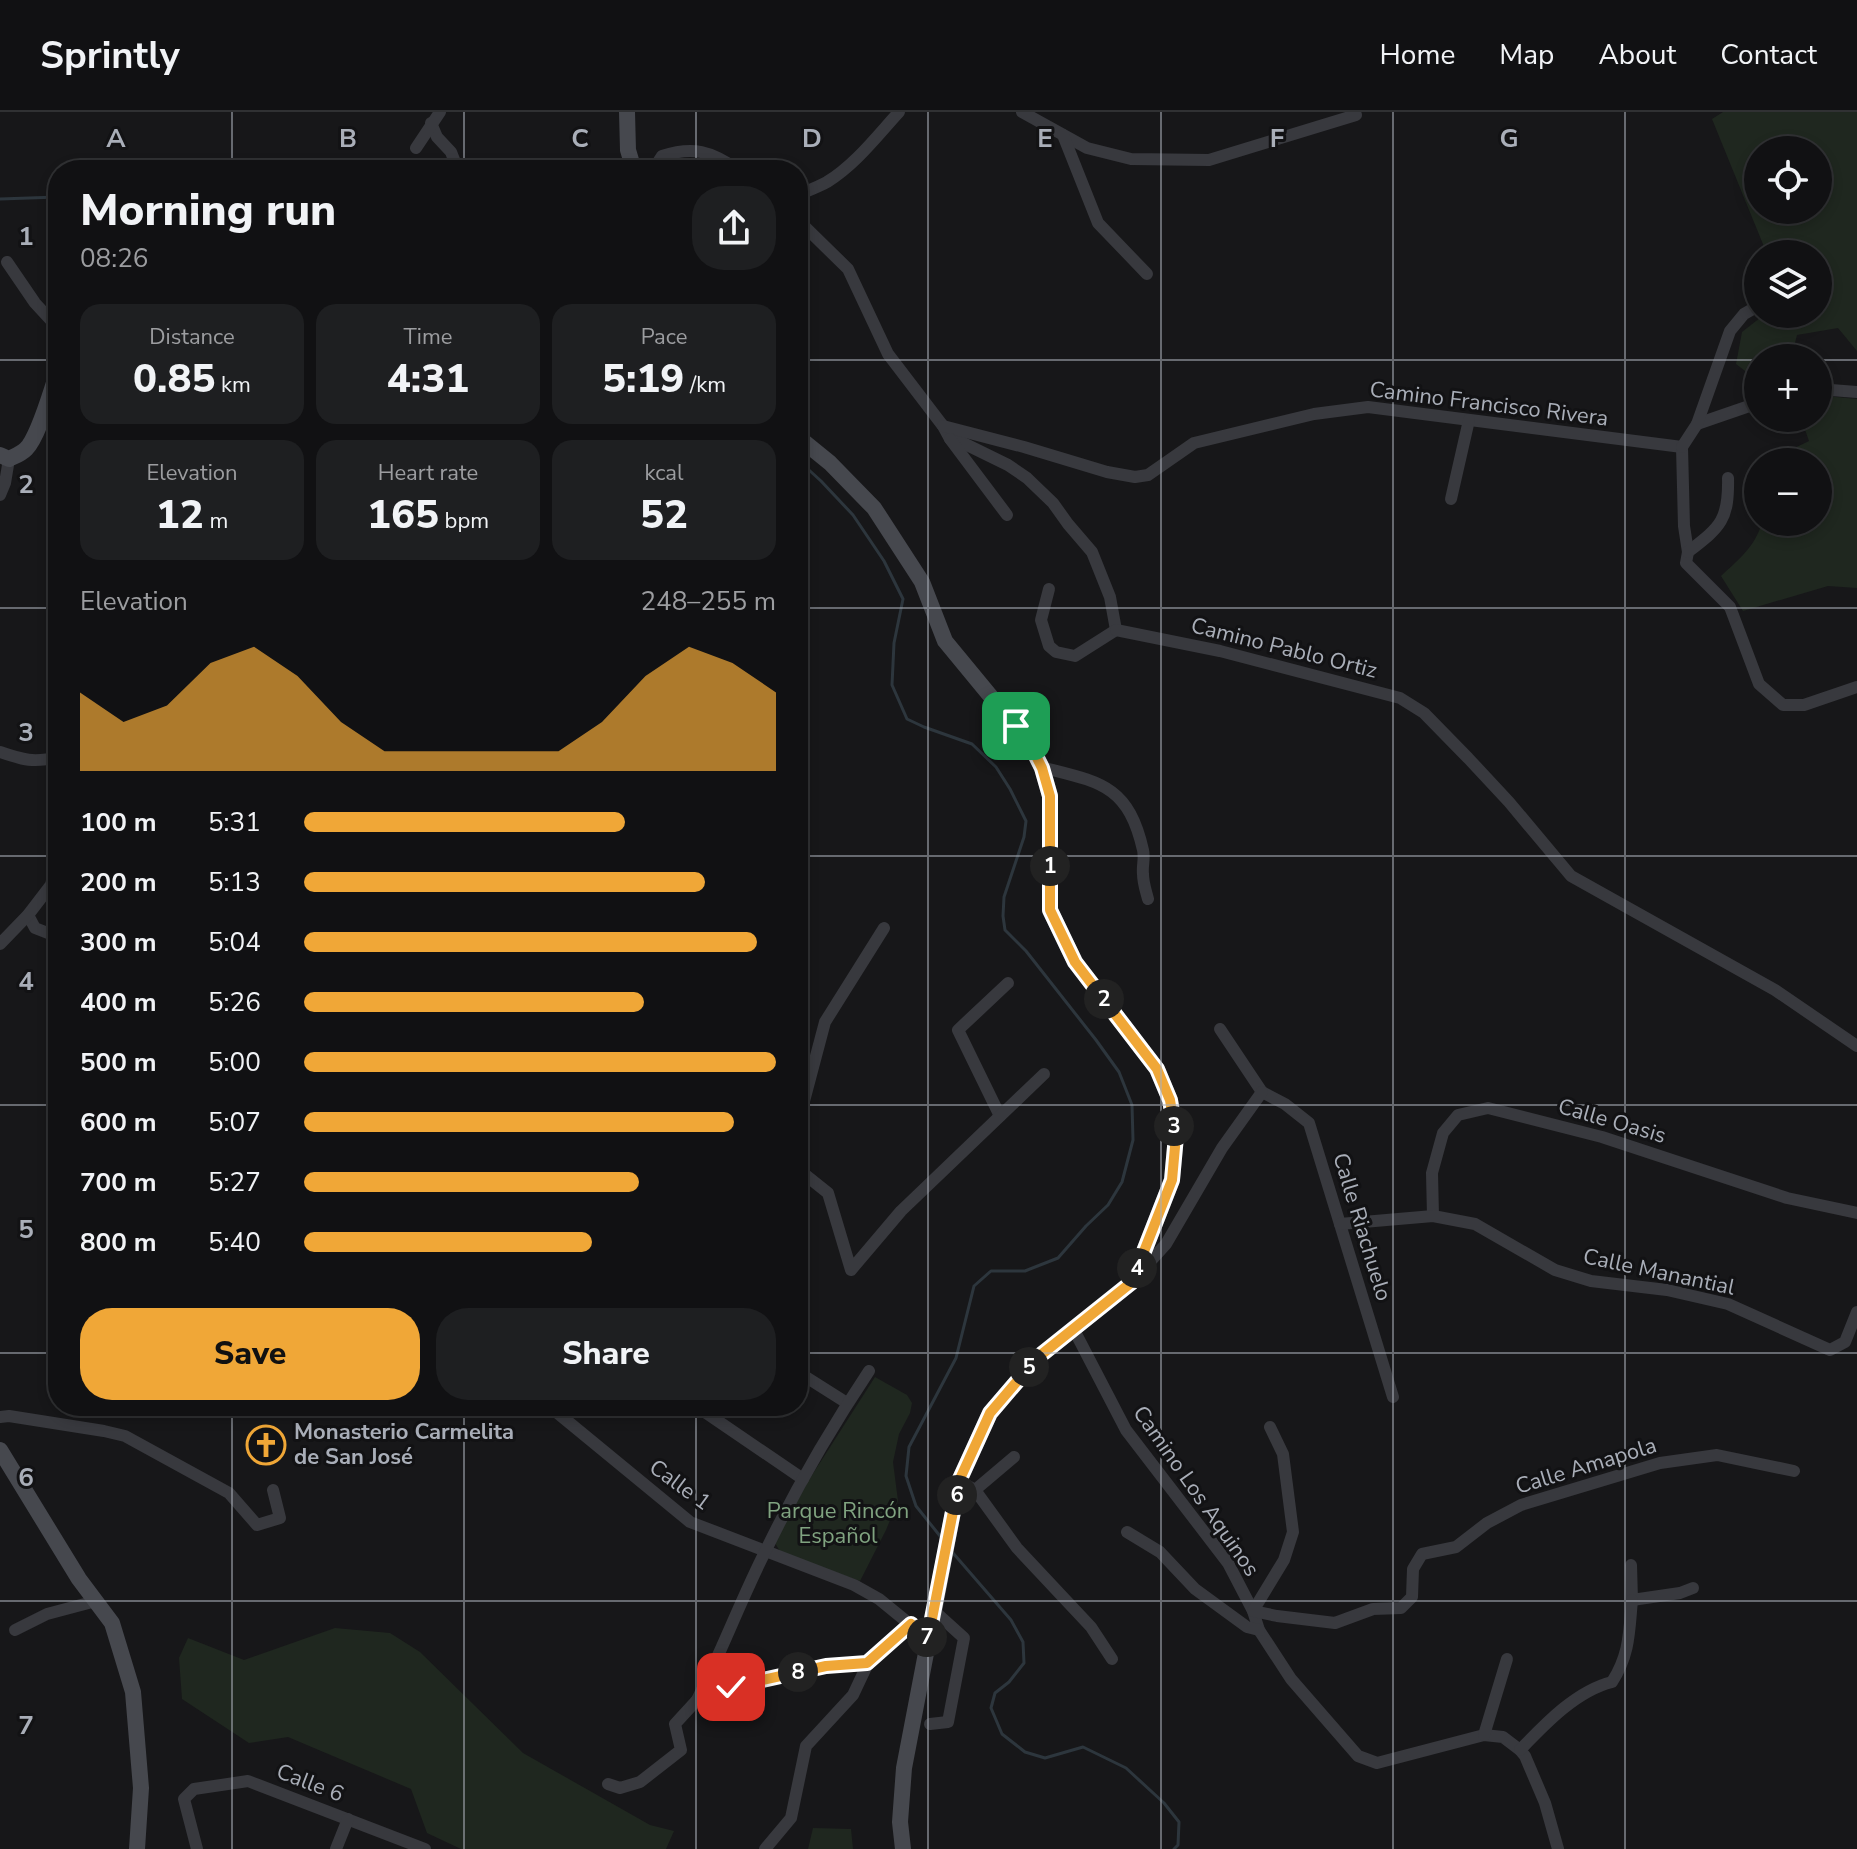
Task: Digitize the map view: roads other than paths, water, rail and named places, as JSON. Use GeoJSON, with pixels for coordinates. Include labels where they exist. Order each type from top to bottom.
{"type":"FeatureCollection","features":[{"type":"Feature","properties":{"kind":"street"},"geometry":{"type":"LineString","coordinates":[[416,148],[440,112]]}},
{"type":"Feature","properties":{"kind":"street"},"geometry":{"type":"LineString","coordinates":[[627,112],[631,160]]}},
{"type":"Feature","properties":{"kind":"street"},"geometry":{"type":"LineString","coordinates":[[808,190],[840,173],[899,112]]}},
{"type":"Feature","properties":{"kind":"street"},"geometry":{"type":"LineString","coordinates":[[1022,112],[1048,119],[1063,135],[1087,148],[1131,159],[1209,160],[1356,115]]}},
{"type":"Feature","properties":{"kind":"street"},"geometry":{"type":"LineString","coordinates":[[431,123],[454,160]]}},
{"type":"Feature","properties":{"kind":"street"},"geometry":{"type":"LineString","coordinates":[[1063,135],[1098,223],[1147,274]]}},
{"type":"Feature","properties":{"kind":"street"},"geometry":{"type":"LineString","coordinates":[[659,160],[662,156],[687,150],[723,160]]}},
{"type":"Feature","properties":{"kind":"street"},"geometry":{"type":"LineString","coordinates":[[808,230],[848,269],[888,354],[1007,515]]}},
{"type":"Feature","properties":{"kind":"street"},"geometry":{"type":"LineString","coordinates":[[7,262],[48,317]]}},
{"type":"Feature","properties":{"kind":"street"},"geometry":{"type":"LineString","coordinates":[[1744,314],[1730,331],[1697,424],[1682,447],[1686,563],[1730,607],[1759,684],[1783,705],[1804,705],[1857,687]]}},
{"type":"Feature","properties":{"kind":"street"},"geometry":{"type":"LineString","coordinates":[[1832,390],[1857,392]]}},
{"type":"Feature","properties":{"kind":"street"},"geometry":{"type":"LineString","coordinates":[[0,495],[5,483],[5,457],[25,450],[33,440],[48,399]]}},
{"type":"Feature","properties":{"kind":"street","name":"Camino Francisco Rivera"},"geometry":{"type":"LineString","coordinates":[[943,426],[1135,477],[1148,475],[1194,443],[1314,414],[1368,407],[1682,447]]}},
{"type":"Feature","properties":{"kind":"street"},"geometry":{"type":"LineString","coordinates":[[1697,424],[1744,408]]}},
{"type":"Feature","properties":{"kind":"street"},"geometry":{"type":"LineString","coordinates":[[1451,499],[1469,420]]}},
{"type":"Feature","properties":{"kind":"street"},"geometry":{"type":"LineString","coordinates":[[950,439],[1008,465],[1053,503],[1092,552],[1110,597],[1116,630],[1075,656],[1056,652],[1049,646],[1041,620],[1049,589]]}},
{"type":"Feature","properties":{"kind":"street"},"geometry":{"type":"LineString","coordinates":[[808,445],[874,508],[922,582],[945,641],[1030,744],[1050,796],[1050,910],[1075,962],[1157,1069],[1170,1100],[1176,1136],[1172,1180],[1132,1282]]}},
{"type":"Feature","properties":{"kind":"street"},"geometry":{"type":"LineString","coordinates":[[1688,552],[1714,532],[1727,508],[1728,478]]}},
{"type":"Feature","properties":{"kind":"street","name":"Camino Pablo Ortiz"},"geometry":{"type":"LineString","coordinates":[[1116,630],[1220,651],[1400,698],[1424,713],[1457,746],[1571,876],[1775,990],[1857,1046]]}},
{"type":"Feature","properties":{"kind":"street"},"geometry":{"type":"LineString","coordinates":[[0,752],[22,760],[48,759]]}},
{"type":"Feature","properties":{"kind":"street"},"geometry":{"type":"LineString","coordinates":[[1041,767],[1105,786],[1125,802],[1144,853],[1143,873],[1148,899]]}},
{"type":"Feature","properties":{"kind":"street"},"geometry":{"type":"LineString","coordinates":[[0,944],[48,893]]}},
{"type":"Feature","properties":{"kind":"street"},"geometry":{"type":"LineString","coordinates":[[28,915],[35,928],[48,933]]}},
{"type":"Feature","properties":{"kind":"street"},"geometry":{"type":"LineString","coordinates":[[808,1086],[825,1022],[884,928]]}},
{"type":"Feature","properties":{"kind":"street"},"geometry":{"type":"LineString","coordinates":[[1000,1116],[958,1030],[1008,983]]}},
{"type":"Feature","properties":{"kind":"street"},"geometry":{"type":"LineString","coordinates":[[903,1849],[900,1822],[904,1768],[959,1481],[990,1413],[1037,1358],[1132,1282],[1166,1244],[1222,1148],[1262,1092],[1220,1029]]}},
{"type":"Feature","properties":{"kind":"street"},"geometry":{"type":"LineString","coordinates":[[808,1177],[828,1193],[851,1270],[901,1211],[1044,1074]]}},
{"type":"Feature","properties":{"kind":"street","name":"Calle Riachuelo"},"geometry":{"type":"LineString","coordinates":[[1262,1092],[1285,1104],[1309,1123],[1393,1397]]}},
{"type":"Feature","properties":{"kind":"street","name":"Calle Oasis"},"geometry":{"type":"LineString","coordinates":[[1433,1216],[1432,1173],[1443,1133],[1458,1115],[1488,1108],[1602,1137],[1787,1198],[1857,1213]]}},
{"type":"Feature","properties":{"kind":"street","name":"Calle Manantial"},"geometry":{"type":"LineString","coordinates":[[1340,1224],[1433,1216],[1475,1224],[1555,1270],[1591,1281],[1667,1290],[1728,1304],[1830,1350],[1845,1342],[1857,1312]]}},
{"type":"Feature","properties":{"kind":"street","name":"Camino Los Aquinos"},"geometry":{"type":"LineString","coordinates":[[1073,1328],[1126,1430],[1228,1563],[1253,1611],[1259,1630],[1291,1679],[1358,1756],[1377,1763],[1484,1735]]}},
{"type":"Feature","properties":{"kind":"street"},"geometry":{"type":"LineString","coordinates":[[608,1784],[620,1788],[640,1782],[681,1750],[675,1724],[697,1700],[765,1552],[803,1479],[869,1371]]}},
{"type":"Feature","properties":{"kind":"street"},"geometry":{"type":"LineString","coordinates":[[808,1378],[847,1403]]}},
{"type":"Feature","properties":{"kind":"street","name":"Calle 1"},"geometry":{"type":"LineString","coordinates":[[561,1416],[690,1522],[854,1585],[879,1599],[928,1639]]}},
{"type":"Feature","properties":{"kind":"street"},"geometry":{"type":"LineString","coordinates":[[711,1416],[803,1479]]}},
{"type":"Feature","properties":{"kind":"street"},"geometry":{"type":"LineString","coordinates":[[0,1417],[125,1436],[229,1493],[257,1525],[280,1518],[273,1490]]}},
{"type":"Feature","properties":{"kind":"street"},"geometry":{"type":"LineString","coordinates":[[1253,1611],[1284,1560],[1293,1532],[1283,1454],[1270,1427]]}},
{"type":"Feature","properties":{"kind":"street"},"geometry":{"type":"LineString","coordinates":[[0,1450],[79,1579],[112,1623],[133,1692],[141,1788],[137,1849]]}},
{"type":"Feature","properties":{"kind":"street","name":"Calle Amapola"},"geometry":{"type":"LineString","coordinates":[[1253,1611],[1335,1623],[1373,1609],[1401,1608],[1412,1597],[1413,1569],[1422,1554],[1456,1547],[1487,1523],[1521,1505],[1660,1463],[1717,1455],[1794,1471]]}},
{"type":"Feature","properties":{"kind":"street"},"geometry":{"type":"LineString","coordinates":[[975,1490],[1014,1457]]}},
{"type":"Feature","properties":{"kind":"street"},"geometry":{"type":"LineString","coordinates":[[959,1481],[975,1490],[1017,1548],[1091,1627],[1112,1659]]}},
{"type":"Feature","properties":{"kind":"street"},"geometry":{"type":"LineString","coordinates":[[1127,1532],[1160,1552],[1195,1589],[1247,1627],[1259,1630]]}},
{"type":"Feature","properties":{"kind":"street"},"geometry":{"type":"LineString","coordinates":[[1520,1750],[1557,1712],[1612,1682],[1622,1666],[1632,1600],[1631,1565]]}},
{"type":"Feature","properties":{"kind":"street"},"geometry":{"type":"LineString","coordinates":[[1632,1600],[1693,1588]]}},
{"type":"Feature","properties":{"kind":"street"},"geometry":{"type":"LineString","coordinates":[[15,1630],[47,1614],[96,1601]]}},
{"type":"Feature","properties":{"kind":"street"},"geometry":{"type":"LineString","coordinates":[[930,1724],[948,1722],[964,1638],[933,1610]]}},
{"type":"Feature","properties":{"kind":"street"},"geometry":{"type":"LineString","coordinates":[[765,1849],[791,1818],[806,1746],[853,1695],[867,1663],[911,1624]]}},
{"type":"Feature","properties":{"kind":"street"},"geometry":{"type":"LineString","coordinates":[[1507,1659],[1484,1735],[1503,1737],[1520,1750],[1545,1803],[1558,1849]]}},
{"type":"Feature","properties":{"kind":"street"},"geometry":{"type":"LineString","coordinates":[[697,1700],[731,1687],[826,1666],[867,1663]]}},
{"type":"Feature","properties":{"kind":"street","name":"Calle 6"},"geometry":{"type":"LineString","coordinates":[[197,1849],[184,1799],[194,1789],[248,1781],[425,1849]]}},
{"type":"Feature","properties":{"kind":"street"},"geometry":{"type":"LineString","coordinates":[[336,1849],[348,1819]]}},
{"type":"Feature","properties":{"kind":"waterway"},"geometry":{"type":"LineString","coordinates":[[0,199],[48,197]]}},
{"type":"Feature","properties":{"kind":"waterway"},"geometry":{"type":"LineString","coordinates":[[808,469],[853,515],[884,561],[903,599],[894,643],[892,685],[907,719],[972,744],[996,767],[1010,789],[1026,821],[1024,837],[1004,897],[1005,930],[1026,951],[1096,1040],[1119,1072],[1132,1105],[1133,1140],[1122,1182],[1108,1205],[1058,1258],[1025,1271],[991,1271],[974,1286],[956,1358],[909,1447],[906,1476],[916,1506],[940,1536]]}},
{"type":"Feature","properties":{"kind":"waterway"},"geometry":{"type":"LineString","coordinates":[[953,1553],[1011,1620],[1023,1642],[1024,1663],[1009,1682],[995,1693],[991,1708],[1002,1734],[1025,1752],[1045,1758],[1083,1747],[1126,1768],[1164,1803],[1179,1822],[1178,1845],[1174,1849]]}},
{"type":"Feature","properties":{"kind":"place","name":"Monasterio Carmelita de San José"},"geometry":{"type":"Point","coordinates":[266,1445]}},
{"type":"Feature","properties":{"kind":"park label","name":"Parque Rincón Español"},"geometry":{"type":"Point","coordinates":[838,1524]}}]}
